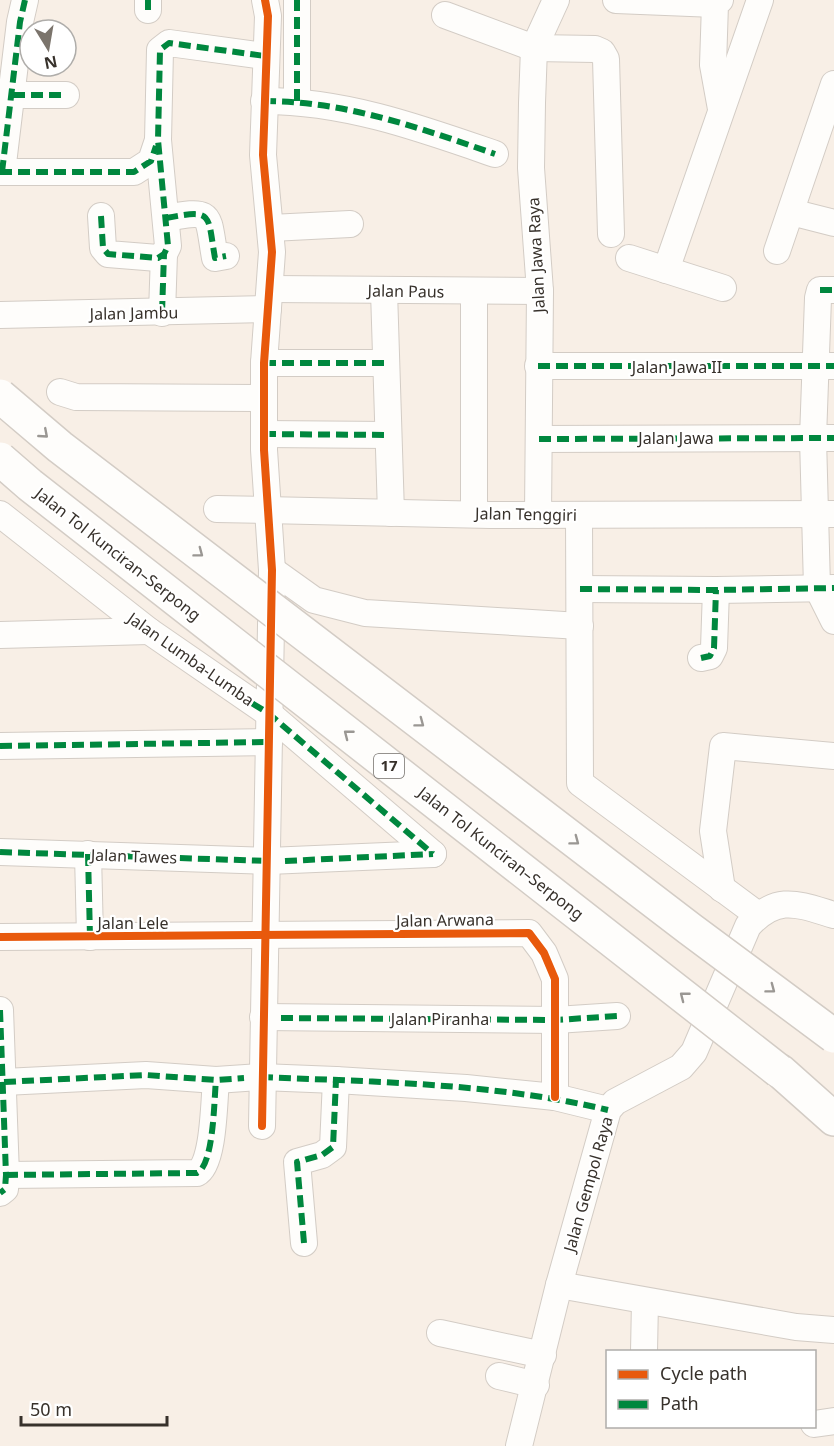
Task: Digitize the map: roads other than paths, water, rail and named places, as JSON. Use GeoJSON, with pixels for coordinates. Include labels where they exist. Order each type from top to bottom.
{"type":"FeatureCollection","features":[{"type":"Feature","properties":{"kind":"highway"},"geometry":{"type":"LineString","coordinates":[[0,396],[69,454],[690,929],[834,1036]]}},
{"type":"Feature","properties":{"kind":"highway","name":"Jalan Tol Kunciran–Serpong"},"geometry":{"type":"LineString","coordinates":[[0,459],[30,485],[834,1112]]}},
{"type":"Feature","properties":{"kind":"highway"},"geometry":{"type":"LineString","coordinates":[[780,1071],[834,1119]]}},
{"type":"Feature","properties":{"kind":"street"},"geometry":{"type":"LineString","coordinates":[[25,0],[20,22],[13,95],[1,172],[134,172],[151,162],[158,140]]}},
{"type":"Feature","properties":{"kind":"street"},"geometry":{"type":"LineString","coordinates":[[262,1126],[261,1077],[267,936],[268,713],[272,570],[264,434],[264,363],[271,228],[263,155],[268,16],[265,0]]}},
{"type":"Feature","properties":{"kind":"street"},"geometry":{"type":"LineString","coordinates":[[297,0],[297,101]]}},
{"type":"Feature","properties":{"kind":"street","name":"Jalan Jawa Raya"},"geometry":{"type":"LineString","coordinates":[[538,515],[540,291],[531,168],[534,48],[556,0]]}},
{"type":"Feature","properties":{"kind":"street"},"geometry":{"type":"LineString","coordinates":[[616,0],[717,2],[713,65],[721,109]]}},
{"type":"Feature","properties":{"kind":"street"},"geometry":{"type":"LineString","coordinates":[[666,270],[760,0]]}},
{"type":"Feature","properties":{"kind":"street"},"geometry":{"type":"LineString","coordinates":[[445,15],[534,48],[595,49],[602,52],[606,59],[610,234]]}},
{"type":"Feature","properties":{"kind":"street"},"geometry":{"type":"LineString","coordinates":[[162,313],[165,300],[164,254],[168,246],[158,140],[160,50],[169,43],[266,56]]}},
{"type":"Feature","properties":{"kind":"street"},"geometry":{"type":"LineString","coordinates":[[777,251],[790,212],[827,123],[834,84]]}},
{"type":"Feature","properties":{"kind":"street"},"geometry":{"type":"LineString","coordinates":[[13,95],[66,95]]}},
{"type":"Feature","properties":{"kind":"street"},"geometry":{"type":"LineString","coordinates":[[264,101],[297,101],[395,120],[495,154]]}},
{"type":"Feature","properties":{"kind":"street"},"geometry":{"type":"LineString","coordinates":[[166,218],[197,212],[205,215],[209,221],[215,258],[226,256]]}},
{"type":"Feature","properties":{"kind":"street"},"geometry":{"type":"LineString","coordinates":[[790,212],[834,223]]}},
{"type":"Feature","properties":{"kind":"street"},"geometry":{"type":"LineString","coordinates":[[101,216],[103,248],[108,254],[158,258],[164,254]]}},
{"type":"Feature","properties":{"kind":"street"},"geometry":{"type":"LineString","coordinates":[[271,228],[350,224]]}},
{"type":"Feature","properties":{"kind":"street"},"geometry":{"type":"LineString","coordinates":[[629,258],[723,288]]}},
{"type":"Feature","properties":{"kind":"street"},"geometry":{"type":"LineString","coordinates":[[834,290],[820,290],[815,321],[825,366],[823,438],[825,587],[834,621]]}},
{"type":"Feature","properties":{"kind":"street"},"geometry":{"type":"LineString","coordinates":[[384,291],[391,513]]}},
{"type":"Feature","properties":{"kind":"street","name":"Jalan Paus"},"geometry":{"type":"LineString","coordinates":[[269,299],[384,291],[540,291]]}},
{"type":"Feature","properties":{"kind":"street"},"geometry":{"type":"LineString","coordinates":[[474,292],[474,513]]}},
{"type":"Feature","properties":{"kind":"street","name":"Jalan Jambu"},"geometry":{"type":"LineString","coordinates":[[0,315],[162,313],[269,299]]}},
{"type":"Feature","properties":{"kind":"street"},"geometry":{"type":"LineString","coordinates":[[264,363],[386,363]]}},
{"type":"Feature","properties":{"kind":"street","name":"Jalan Jawa II"},"geometry":{"type":"LineString","coordinates":[[538,366],[825,366]]}},
{"type":"Feature","properties":{"kind":"street"},"geometry":{"type":"LineString","coordinates":[[60,392],[76,397],[264,398]]}},
{"type":"Feature","properties":{"kind":"street"},"geometry":{"type":"LineString","coordinates":[[264,434],[388,435]]}},
{"type":"Feature","properties":{"kind":"street","name":"Jalan Jawa"},"geometry":{"type":"LineString","coordinates":[[538,439],[823,438]]}},
{"type":"Feature","properties":{"kind":"street","name":"Jalan Tenggiri"},"geometry":{"type":"LineString","coordinates":[[217,509],[269,512],[538,515],[824,514]]}},
{"type":"Feature","properties":{"kind":"street","name":"Jalan Lumba-Lumba"},"geometry":{"type":"LineString","coordinates":[[0,514],[149,631],[268,713],[433,854]]}},
{"type":"Feature","properties":{"kind":"street"},"geometry":{"type":"LineString","coordinates":[[579,515],[580,783],[758,915],[775,904],[798,904],[834,915]]}},
{"type":"Feature","properties":{"kind":"street"},"geometry":{"type":"LineString","coordinates":[[272,570],[314,600],[364,613],[580,626]]}},
{"type":"Feature","properties":{"kind":"street"},"geometry":{"type":"LineString","coordinates":[[580,589],[716,590],[825,587]]}},
{"type":"Feature","properties":{"kind":"street"},"geometry":{"type":"LineString","coordinates":[[700,658],[710,656],[714,648],[716,590]]}},
{"type":"Feature","properties":{"kind":"street"},"geometry":{"type":"LineString","coordinates":[[0,635],[149,631]]}},
{"type":"Feature","properties":{"kind":"street"},"geometry":{"type":"LineString","coordinates":[[0,746],[269,742]]}},
{"type":"Feature","properties":{"kind":"street"},"geometry":{"type":"LineString","coordinates":[[722,889],[713,831],[723,746],[834,756]]}},
{"type":"Feature","properties":{"kind":"street","name":"Jalan Tawes"},"geometry":{"type":"LineString","coordinates":[[0,852],[268,861],[433,854]]}},
{"type":"Feature","properties":{"kind":"street"},"geometry":{"type":"LineString","coordinates":[[88,854],[90,937]]}},
{"type":"Feature","properties":{"kind":"street","name":"Jalan Gempol Raya"},"geometry":{"type":"LineString","coordinates":[[519,1446],[560,1285],[609,1110],[615,1102],[681,1067],[694,1052],[748,926],[758,915]]}},
{"type":"Feature","properties":{"kind":"street","name":"Jalan Arwana"},"geometry":{"type":"LineString","coordinates":[[267,936],[529,933],[544,953],[555,979],[556,1020]]}},
{"type":"Feature","properties":{"kind":"street","name":"Jalan Lele"},"geometry":{"type":"LineString","coordinates":[[0,937],[267,936]]}},
{"type":"Feature","properties":{"kind":"street"},"geometry":{"type":"LineString","coordinates":[[0,1011],[4,1082],[3,1184],[202,1171],[209,1152],[216,1080]]}},
{"type":"Feature","properties":{"kind":"street","name":"Jalan Piranha"},"geometry":{"type":"LineString","coordinates":[[263,1017],[556,1020],[617,1016]]}},
{"type":"Feature","properties":{"kind":"street"},"geometry":{"type":"LineString","coordinates":[[555,1097],[556,1020]]}},
{"type":"Feature","properties":{"kind":"street"},"geometry":{"type":"LineString","coordinates":[[4,1082],[146,1075],[216,1080],[261,1077],[336,1080],[466,1088],[555,1097],[609,1110]]}},
{"type":"Feature","properties":{"kind":"street"},"geometry":{"type":"LineString","coordinates":[[304,1243],[297,1162],[322,1155],[333,1147],[336,1080]]}},
{"type":"Feature","properties":{"kind":"street"},"geometry":{"type":"LineString","coordinates":[[560,1285],[645,1302],[796,1327],[834,1330]]}},
{"type":"Feature","properties":{"kind":"street"},"geometry":{"type":"LineString","coordinates":[[644,1350],[645,1302]]}},
{"type":"Feature","properties":{"kind":"street"},"geometry":{"type":"LineString","coordinates":[[440,1333],[543,1355]]}},
{"type":"Feature","properties":{"kind":"street"},"geometry":{"type":"LineString","coordinates":[[499,1376],[536,1385]]}},
{"type":"Feature","properties":{"kind":"street"},"geometry":{"type":"LineString","coordinates":[[816,1424],[834,1421]]}}]}
